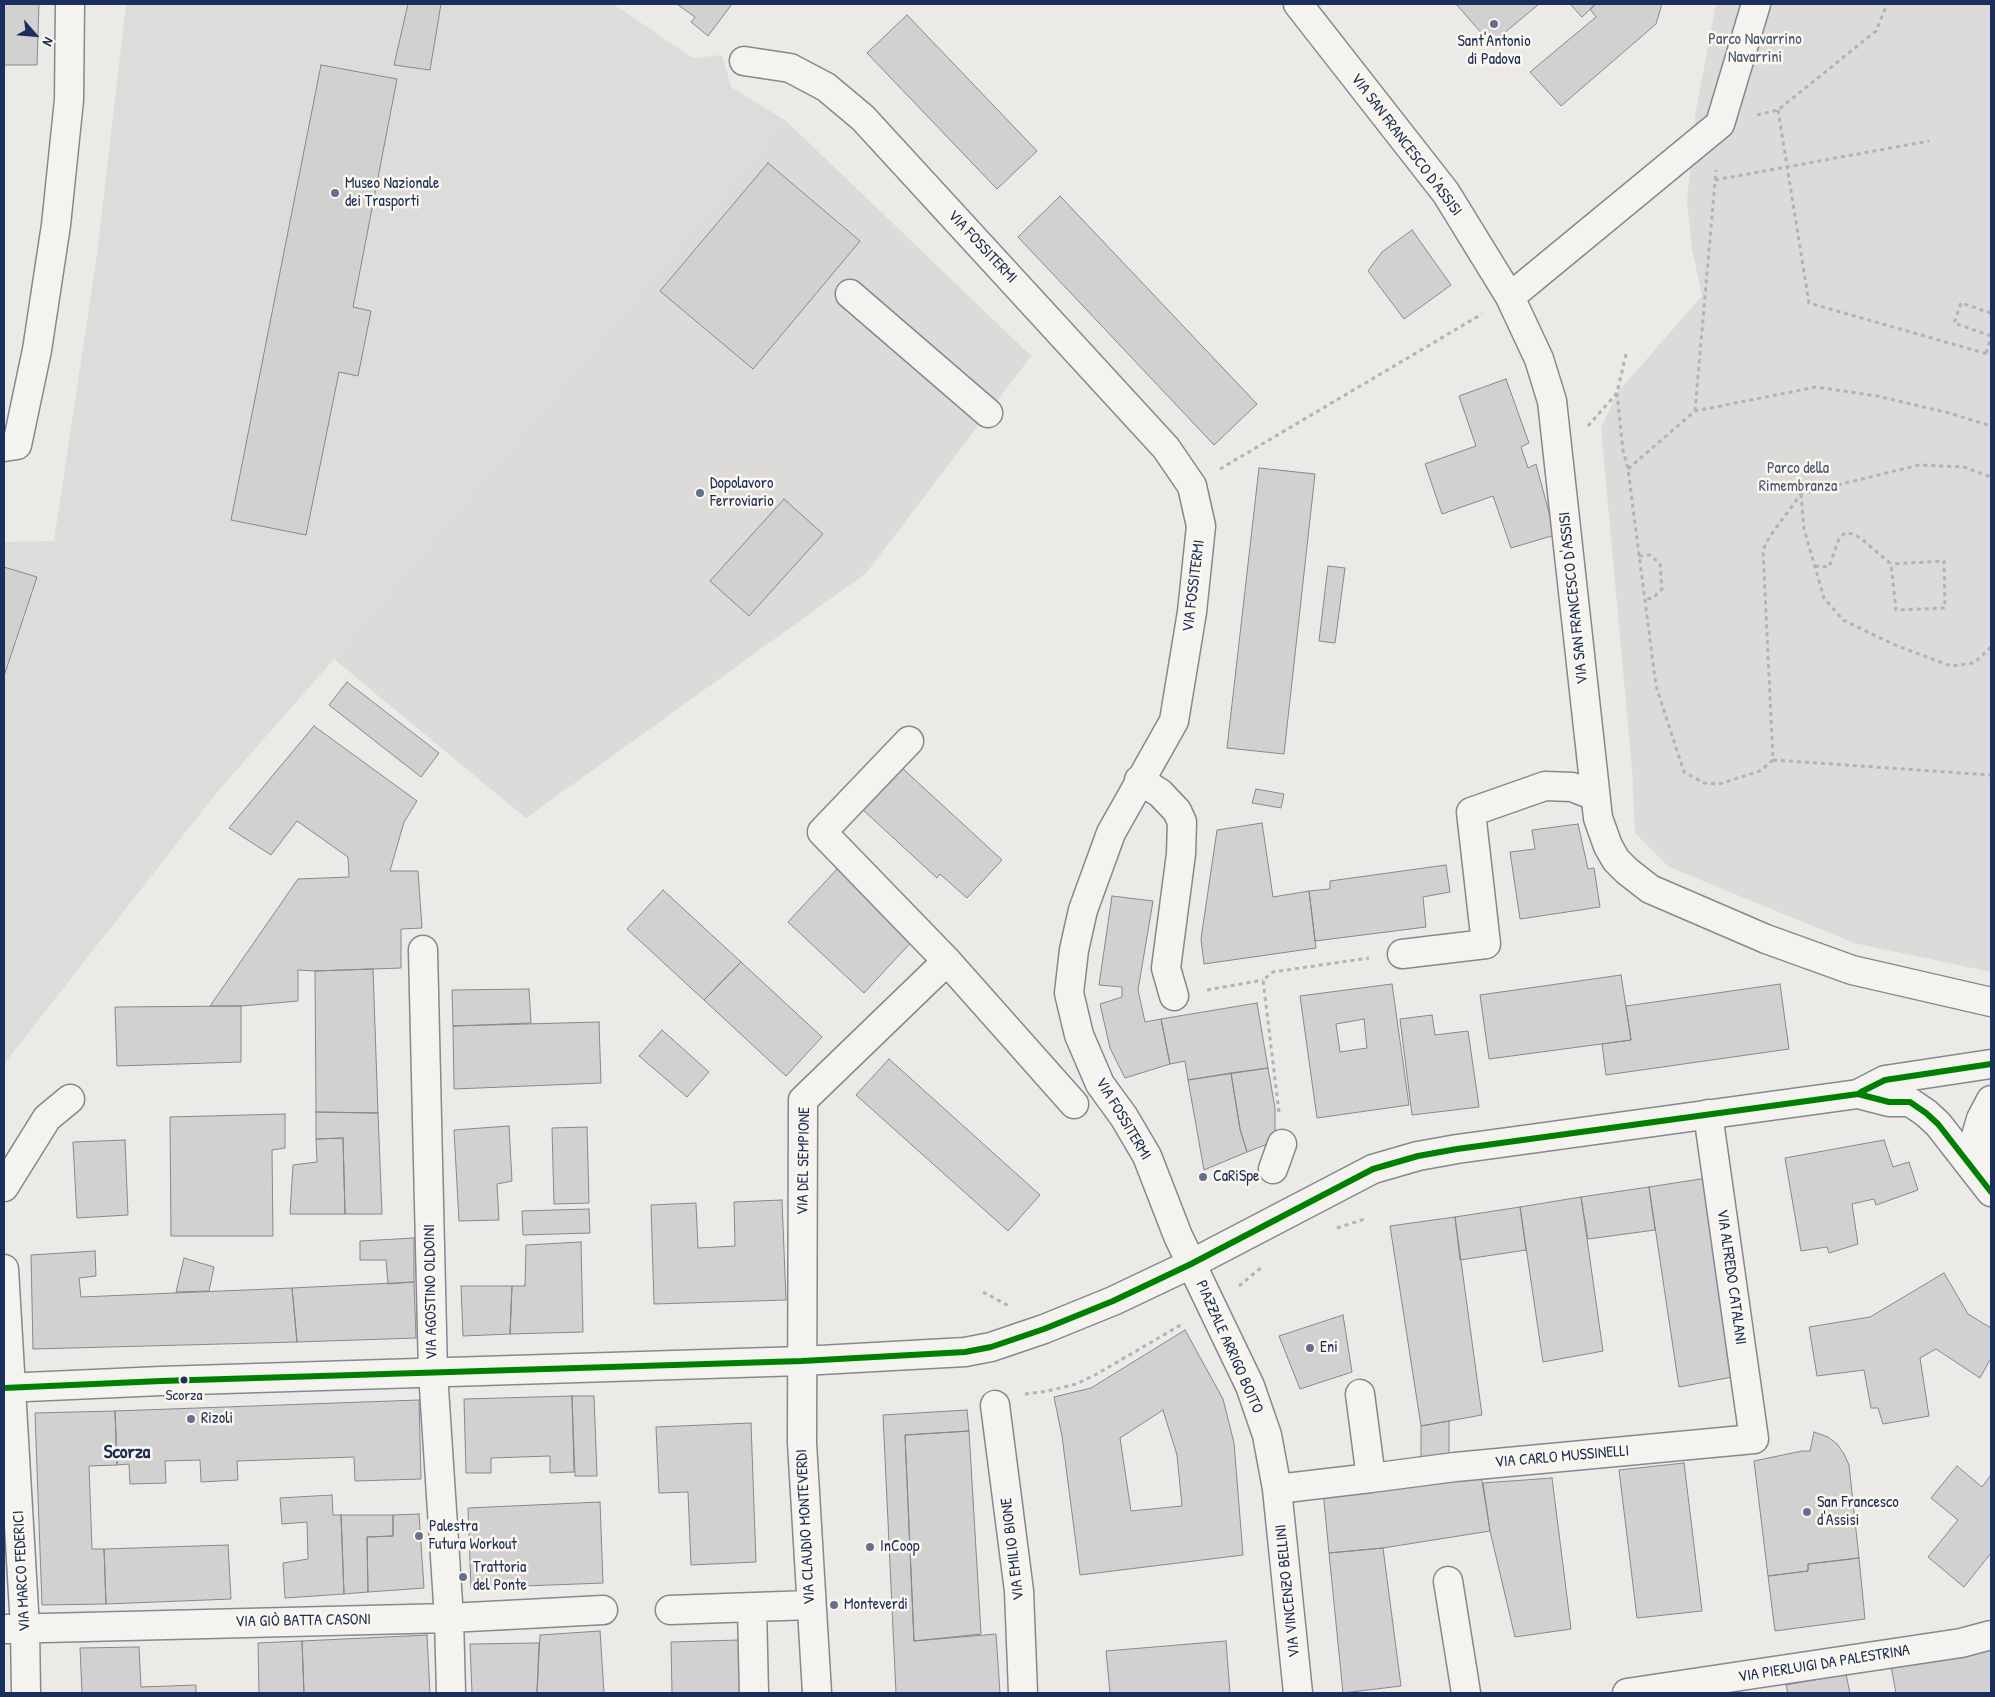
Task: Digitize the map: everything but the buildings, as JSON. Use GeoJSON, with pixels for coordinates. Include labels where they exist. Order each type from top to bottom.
{"type":"FeatureCollection","features":[{"type":"Feature","properties":{"kind":"street"},"geometry":{"type":"LineString","coordinates":[[4,447],[17,445],[37,350],[56,225],[69,100],[70,4]]}},
{"type":"Feature","properties":{"kind":"street","name":"VIA SAN FRANCESCO D'ASSISI"},"geometry":{"type":"LineString","coordinates":[[1298,4],[1446,193],[1510,297],[1539,359],[1552,401],[1595,796],[1598,818],[1608,846],[1627,871],[1650,889],[1766,939],[1852,970],[1991,1002]]}},
{"type":"Feature","properties":{"kind":"street"},"geometry":{"type":"LineString","coordinates":[[1321,4],[1324,13],[1322,36]]}},
{"type":"Feature","properties":{"kind":"street"},"geometry":{"type":"LineString","coordinates":[[1510,297],[1720,124],[1756,4]]}},
{"type":"Feature","properties":{"kind":"street","name":"VIA FOSSITERMI"},"geometry":{"type":"LineString","coordinates":[[744,61],[790,68],[826,87],[864,118],[1166,448],[1192,486],[1202,526],[1192,612],[1174,721],[1139,780],[1111,833],[1083,910],[1074,950],[1069,993],[1080,1035],[1100,1084],[1124,1117],[1147,1156],[1191,1264]]}},
{"type":"Feature","properties":{"kind":"street"},"geometry":{"type":"LineString","coordinates":[[850,294],[988,413]]}},
{"type":"Feature","properties":{"kind":"street"},"geometry":{"type":"LineString","coordinates":[[909,741],[822,832],[947,961],[1074,1104]]}},
{"type":"Feature","properties":{"kind":"street"},"geometry":{"type":"LineString","coordinates":[[1139,780],[1160,793],[1177,811],[1182,822],[1181,854],[1166,968],[1174,996]]}},
{"type":"Feature","properties":{"kind":"street"},"geometry":{"type":"LineString","coordinates":[[1402,954],[1486,944],[1471,812],[1545,786],[1572,787],[1595,796]]}},
{"type":"Feature","properties":{"kind":"street","name":"VIA AGOSTINO OLDOINI"},"geometry":{"type":"LineString","coordinates":[[423,950],[433,1373],[449,1618],[451,1693]]}},
{"type":"Feature","properties":{"kind":"street","name":"VIA DEL SEMPIONE"},"geometry":{"type":"LineString","coordinates":[[802,1360],[803,1100],[947,961]]}},
{"type":"Feature","properties":{"kind":"street"},"geometry":{"type":"LineString","coordinates":[[8,1388],[162,1381],[802,1360],[966,1352],[991,1347],[1044,1329],[1096,1308],[1191,1264],[1373,1169],[1418,1156],[1858,1094],[1885,1080],[1991,1064]]}},
{"type":"Feature","properties":{"kind":"street"},"geometry":{"type":"LineString","coordinates":[[1858,1094],[1889,1102],[1910,1102],[1926,1113],[1938,1124],[1986,1184]]}},
{"type":"Feature","properties":{"kind":"street"},"geometry":{"type":"LineString","coordinates":[[4,1187],[47,1118],[70,1099]]}},
{"type":"Feature","properties":{"kind":"street"},"geometry":{"type":"LineString","coordinates":[[1986,1184],[1976,1159],[1976,1136],[1981,1119],[1991,1100]]}},
{"type":"Feature","properties":{"kind":"street","name":"VIA ALFREDO CATALANI"},"geometry":{"type":"LineString","coordinates":[[1708,1114],[1754,1439]]}},
{"type":"Feature","properties":{"kind":"street","name":"PIAZZALE ARRIGO BOITO"},"geometry":{"type":"LineString","coordinates":[[1191,1264],[1250,1386],[1267,1435],[1277,1489]]}},
{"type":"Feature","properties":{"kind":"street","name":"VIA MARCO FEDERICI"},"geometry":{"type":"LineString","coordinates":[[4,1269],[14,1629],[26,1693]]}},
{"type":"Feature","properties":{"kind":"street","name":"VIA CLAUDIO MONTEVERDI"},"geometry":{"type":"LineString","coordinates":[[802,1360],[802,1443],[810,1605],[817,1693]]}},
{"type":"Feature","properties":{"kind":"street"},"geometry":{"type":"LineString","coordinates":[[1277,1489],[1371,1478],[1360,1394]]}},
{"type":"Feature","properties":{"kind":"street","name":"VIA EMILIO BIONE"},"geometry":{"type":"LineString","coordinates":[[995,1405],[1019,1592],[1023,1693]]}},
{"type":"Feature","properties":{"kind":"street","name":"VIA CARLO MUSSINELLI"},"geometry":{"type":"LineString","coordinates":[[1371,1478],[1455,1467],[1754,1439]]}},
{"type":"Feature","properties":{"kind":"street","name":"VIA VINCENZO BELLINI"},"geometry":{"type":"LineString","coordinates":[[1277,1489],[1298,1693]]}},
{"type":"Feature","properties":{"kind":"street"},"geometry":{"type":"LineString","coordinates":[[1448,1581],[1466,1693]]}},
{"type":"Feature","properties":{"kind":"street"},"geometry":{"type":"LineString","coordinates":[[670,1610],[810,1605]]}},
{"type":"Feature","properties":{"kind":"street"},"geometry":{"type":"LineString","coordinates":[[752,1608],[754,1693]]}},
{"type":"Feature","properties":{"kind":"street","name":"VIA GIÒ BATTA CASONI"},"geometry":{"type":"LineString","coordinates":[[14,1629],[449,1618],[602,1610]]}},
{"type":"Feature","properties":{"kind":"street","name":"VIA PIERLUIGI DA PALESTRINA"},"geometry":{"type":"LineString","coordinates":[[1627,1693],[1750,1684],[1961,1643],[1991,1635]]}},
{"type":"Feature","properties":{"kind":"path"},"geometry":{"type":"LineString","coordinates":[[1720,124],[1778,110],[1876,30],[1887,4]]}},
{"type":"Feature","properties":{"kind":"path"},"geometry":{"type":"LineString","coordinates":[[1778,110],[1810,303],[1991,355]]}},
{"type":"Feature","properties":{"kind":"path"},"geometry":{"type":"LineString","coordinates":[[1695,411],[1715,180],[1929,141]]}},
{"type":"Feature","properties":{"kind":"path"},"geometry":{"type":"LineString","coordinates":[[1192,486],[1510,297]]}},
{"type":"Feature","properties":{"kind":"path"},"geometry":{"type":"LineString","coordinates":[[1986,354],[1991,336],[1954,323],[1961,303],[1991,313]]}},
{"type":"Feature","properties":{"kind":"path"},"geometry":{"type":"LineString","coordinates":[[1626,354],[1617,393],[1623,450],[1628,469],[1656,686],[1684,772],[1704,783],[1719,784],[1760,771],[1773,760],[1991,775]]}},
{"type":"Feature","properties":{"kind":"path"},"geometry":{"type":"LineString","coordinates":[[1628,469],[1695,411],[1816,386],[1877,396],[1949,413],[1991,426]]}},
{"type":"Feature","properties":{"kind":"path"},"geometry":{"type":"LineString","coordinates":[[1773,760],[1763,550],[1770,536],[1801,494],[1919,465],[1964,468],[1991,477]]}},
{"type":"Feature","properties":{"kind":"path"},"geometry":{"type":"LineString","coordinates":[[1801,494],[1804,529],[1824,598],[1843,620],[1895,645],[1951,666],[1974,663],[1991,647]]}},
{"type":"Feature","properties":{"kind":"path"},"geometry":{"type":"LineString","coordinates":[[1815,566],[1829,567],[1839,539],[1845,533],[1854,534],[1891,564],[1896,610],[1945,608],[1944,561],[1891,564]]}},
{"type":"Feature","properties":{"kind":"path"},"geometry":{"type":"LineString","coordinates":[[1639,556],[1650,555],[1660,564],[1662,589],[1654,597],[1645,600]]}},
{"type":"Feature","properties":{"kind":"path"},"geometry":{"type":"LineString","coordinates":[[1174,996],[1263,980],[1273,972],[1402,954]]}},
{"type":"Feature","properties":{"kind":"path"},"geometry":{"type":"LineString","coordinates":[[1263,980],[1275,1073],[1278,1157]]}},
{"type":"Feature","properties":{"kind":"path"},"geometry":{"type":"LineString","coordinates":[[1021,1395],[1076,1384],[1095,1375],[1187,1321]]}},
{"type":"Feature","properties":{"kind":"shaded area"},"geometry":{"type":"Polygon","coordinates":[[[126,4],[613,4],[693,58],[722,55],[731,87],[786,121],[1031,356],[866,573],[526,818],[334,659],[217,792],[4,1064],[4,542],[54,541],[97,255],[126,4]]]}},
{"type":"Feature","properties":{"kind":"green space","name":"Parco della Rimembranza"},"geometry":{"type":"Polygon","coordinates":[[[1716,4],[1991,4],[1991,972],[1854,943],[1669,867],[1635,833],[1632,769],[1601,428],[1617,393],[1702,296],[1692,249],[1687,201],[1696,110],[1716,4]]]}},
{"type":"Feature","properties":{"kind":"green space","name":"Dopolavoro Ferroviario"},"geometry":{"type":"Polygon","coordinates":[[[786,121],[1031,356],[866,573],[526,818],[334,659],[786,121]]]}},
{"type":"Feature","properties":{"kind":"transit line"},"geometry":{"type":"LineString","coordinates":[[1861,1092],[1885,1080],[1991,1064]]}},
{"type":"Feature","properties":{"kind":"transit line"},"geometry":{"type":"LineString","coordinates":[[4,1388],[161,1381],[802,1361],[965,1352],[991,1347],[1044,1329],[1113,1301],[1191,1264],[1373,1169],[1418,1156],[1457,1149],[1858,1094],[1889,1102],[1910,1102],[1926,1113],[1938,1124],[1991,1192]]}},
{"type":"Feature","properties":{"kind":"place","name":"Sant'Antonio di Padova"},"geometry":{"type":"Point","coordinates":[1494,24]}},
{"type":"Feature","properties":{"kind":"place","name":"Museo Nazionale dei Trasporti"},"geometry":{"type":"Point","coordinates":[335,193]}},
{"type":"Feature","properties":{"kind":"place","name":"Dopolavoro Ferroviario"},"geometry":{"type":"Point","coordinates":[700,493]}},
{"type":"Feature","properties":{"kind":"place","name":"CaRiSpe"},"geometry":{"type":"Point","coordinates":[1203,1177]}},
{"type":"Feature","properties":{"kind":"place","name":"Eni"},"geometry":{"type":"Point","coordinates":[1310,1348]}},
{"type":"Feature","properties":{"kind":"place","name":"Scorza"},"geometry":{"type":"Point","coordinates":[184,1380]}},
{"type":"Feature","properties":{"kind":"place","name":"Rizoli"},"geometry":{"type":"Point","coordinates":[191,1419]}},
{"type":"Feature","properties":{"kind":"place","name":"San Francesco d'Assisi"},"geometry":{"type":"Point","coordinates":[1807,1512]}},
{"type":"Feature","properties":{"kind":"place","name":"Palestra Futura Workout"},"geometry":{"type":"Point","coordinates":[419,1536]}},
{"type":"Feature","properties":{"kind":"place","name":"InCoop"},"geometry":{"type":"Point","coordinates":[870,1547]}},
{"type":"Feature","properties":{"kind":"place","name":"Trattoria del Ponte"},"geometry":{"type":"Point","coordinates":[463,1577]}},
{"type":"Feature","properties":{"kind":"place","name":"Monteverdi"},"geometry":{"type":"Point","coordinates":[834,1605]}},
{"type":"Feature","properties":{"kind":"district","name":"Scorza"},"geometry":{"type":"Point","coordinates":[127,1453]}},
{"type":"Feature","properties":{"kind":"park label","name":"Parco Navarrino Navarrini"},"geometry":{"type":"Point","coordinates":[1755,49]}}]}
